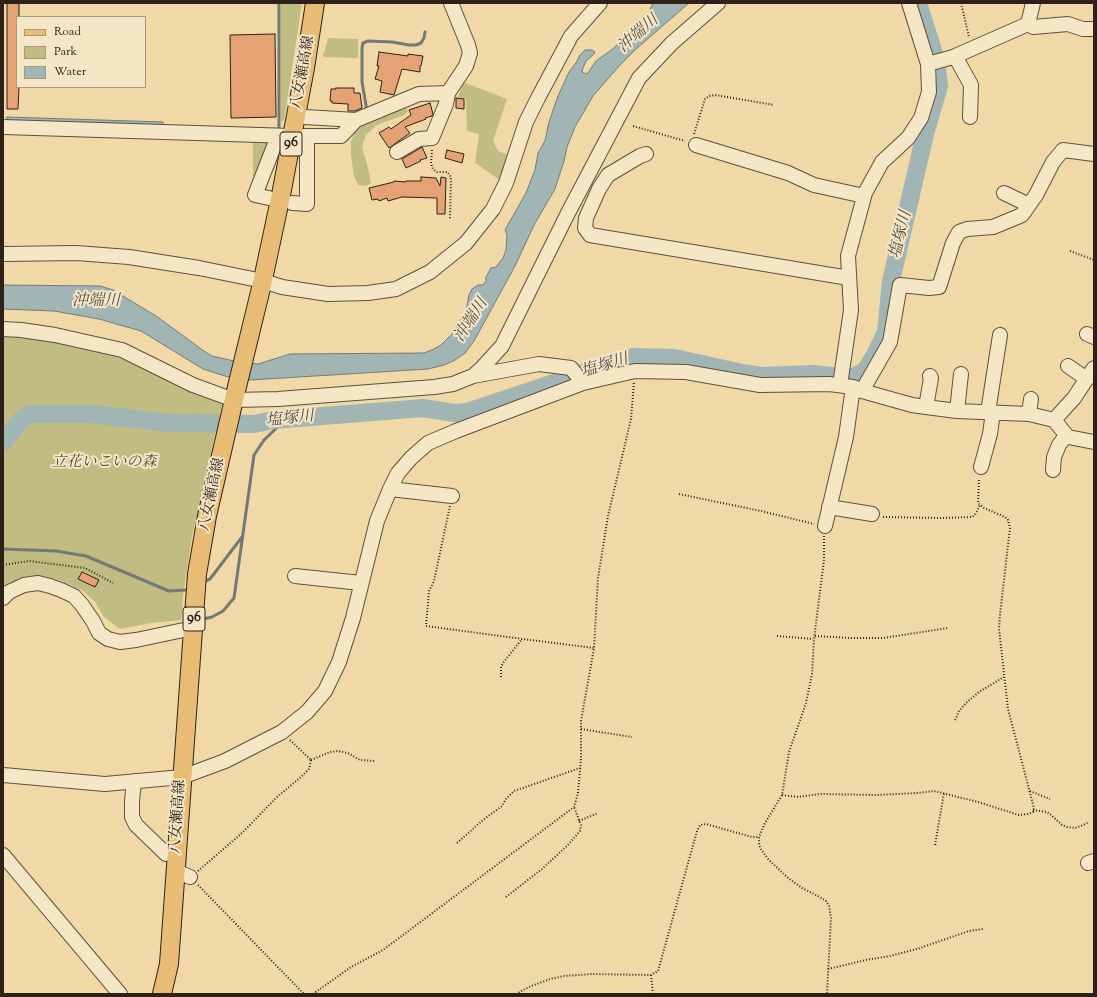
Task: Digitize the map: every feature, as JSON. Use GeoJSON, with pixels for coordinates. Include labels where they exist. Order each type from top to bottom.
{"type":"FeatureCollection","features":[{"type":"Feature","properties":{"kind":"main road","name":"八女瀬高線"},"geometry":{"type":"LineString","coordinates":[[162,994],[169,964],[183,874],[182,776],[197,574],[207,516],[262,283],[281,195],[305,68],[315,3]]}},
{"type":"Feature","properties":{"kind":"street"},"geometry":{"type":"LineString","coordinates":[[398,152],[419,139],[432,138],[446,104],[448,93],[466,66],[470,54],[468,45],[451,3]]}},
{"type":"Feature","properties":{"kind":"street"},"geometry":{"type":"LineString","coordinates":[[3,254],[76,253],[129,257],[199,268],[262,283],[328,294],[368,293],[396,289],[430,272],[466,243],[493,209],[506,183],[526,122],[538,98],[571,36],[600,3]]}},
{"type":"Feature","properties":{"kind":"street"},"geometry":{"type":"LineString","coordinates":[[473,376],[502,346],[567,215],[639,78],[672,43],[718,3]]}},
{"type":"Feature","properties":{"kind":"street"},"geometry":{"type":"LineString","coordinates":[[825,526],[846,438],[852,388],[851,310],[848,256],[865,192],[882,162],[908,138],[921,118],[929,92],[928,64],[909,3]]}},
{"type":"Feature","properties":{"kind":"street"},"geometry":{"type":"LineString","coordinates":[[1028,24],[1033,3]]}},
{"type":"Feature","properties":{"kind":"street"},"geometry":{"type":"LineString","coordinates":[[928,64],[955,56],[1028,24]]}},
{"type":"Feature","properties":{"kind":"street"},"geometry":{"type":"LineString","coordinates":[[1028,24],[1033,27],[1068,24],[1083,30],[1094,29]]}},
{"type":"Feature","properties":{"kind":"street"},"geometry":{"type":"LineString","coordinates":[[955,56],[971,85],[970,117]]}},
{"type":"Feature","properties":{"kind":"street"},"geometry":{"type":"LineString","coordinates":[[3,127],[292,136],[341,136],[356,120],[419,94],[448,93]]}},
{"type":"Feature","properties":{"kind":"street"},"geometry":{"type":"LineString","coordinates":[[305,117],[356,120]]}},
{"type":"Feature","properties":{"kind":"street"},"geometry":{"type":"LineString","coordinates":[[269,198],[255,195],[292,136]]}},
{"type":"Feature","properties":{"kind":"street"},"geometry":{"type":"LineString","coordinates":[[292,136],[307,204],[292,203]]}},
{"type":"Feature","properties":{"kind":"street"},"geometry":{"type":"LineString","coordinates":[[696,144],[788,173],[814,186],[864,196]]}},
{"type":"Feature","properties":{"kind":"street"},"geometry":{"type":"LineString","coordinates":[[852,388],[890,342],[900,285],[929,288],[939,287],[953,242],[959,232],[967,229],[993,227],[1022,215],[1036,195],[1053,162],[1063,150],[1094,154]]}},
{"type":"Feature","properties":{"kind":"street"},"geometry":{"type":"LineString","coordinates":[[646,154],[608,175],[599,189],[586,218],[585,228],[590,235],[849,278]]}},
{"type":"Feature","properties":{"kind":"street"},"geometry":{"type":"LineString","coordinates":[[1004,193],[1029,205]]}},
{"type":"Feature","properties":{"kind":"street"},"geometry":{"type":"LineString","coordinates":[[3,329],[55,335],[122,350],[193,386],[233,402],[434,388],[453,384],[473,376],[539,364],[571,368],[583,383]]}},
{"type":"Feature","properties":{"kind":"street"},"geometry":{"type":"LineString","coordinates":[[981,467],[990,434],[994,410],[1000,335]]}},
{"type":"Feature","properties":{"kind":"street"},"geometry":{"type":"LineString","coordinates":[[1054,420],[1074,398],[1090,374],[1068,366]]}},
{"type":"Feature","properties":{"kind":"street"},"geometry":{"type":"LineString","coordinates":[[3,775],[105,784],[182,776],[225,761],[282,732],[307,712],[325,691],[339,662],[353,618],[377,521],[398,473],[411,458],[428,444],[456,431],[583,383],[636,371],[686,372],[760,385],[829,384],[852,388],[912,405],[957,411],[994,410],[1029,414],[1054,420],[1068,437],[1094,442]]}},
{"type":"Feature","properties":{"kind":"street"},"geometry":{"type":"LineString","coordinates":[[957,411],[961,374]]}},
{"type":"Feature","properties":{"kind":"street"},"geometry":{"type":"LineString","coordinates":[[926,407],[931,378],[930,376]]}},
{"type":"Feature","properties":{"kind":"street"},"geometry":{"type":"LineString","coordinates":[[1029,414],[1031,399]]}},
{"type":"Feature","properties":{"kind":"street"},"geometry":{"type":"LineString","coordinates":[[1053,470],[1054,457],[1059,445],[1066,435]]}},
{"type":"Feature","properties":{"kind":"street"},"geometry":{"type":"LineString","coordinates":[[390,489],[452,496]]}},
{"type":"Feature","properties":{"kind":"street"},"geometry":{"type":"LineString","coordinates":[[829,507],[872,514]]}},
{"type":"Feature","properties":{"kind":"street"},"geometry":{"type":"LineString","coordinates":[[295,576],[362,583]]}},
{"type":"Feature","properties":{"kind":"street"},"geometry":{"type":"LineString","coordinates":[[3,598],[9,592],[24,585],[38,583],[61,590],[74,596],[82,605],[99,633],[108,639],[120,642],[193,628]]}},
{"type":"Feature","properties":{"kind":"street"},"geometry":{"type":"LineString","coordinates":[[134,781],[132,817],[136,825],[166,854]]}},
{"type":"Feature","properties":{"kind":"street"},"geometry":{"type":"LineString","coordinates":[[3,854],[120,994]]}},
{"type":"Feature","properties":{"kind":"path"},"geometry":{"type":"LineString","coordinates":[[961,3],[972,48]]}},
{"type":"Feature","properties":{"kind":"path"},"geometry":{"type":"LineString","coordinates":[[696,144],[694,134],[705,99],[709,96],[715,95],[774,106]]}},
{"type":"Feature","properties":{"kind":"path"},"geometry":{"type":"LineString","coordinates":[[633,126],[696,144]]}},
{"type":"Feature","properties":{"kind":"path"},"geometry":{"type":"LineString","coordinates":[[432,138],[433,169],[437,172],[447,172],[451,177],[450,219]]}},
{"type":"Feature","properties":{"kind":"path"},"geometry":{"type":"LineString","coordinates":[[1070,251],[1094,260]]}},
{"type":"Feature","properties":{"kind":"path"},"geometry":{"type":"LineString","coordinates":[[506,897],[542,869],[568,845],[580,830],[581,825],[574,807],[578,793],[581,721],[594,648],[598,578],[608,516],[631,419],[636,371]]}},
{"type":"Feature","properties":{"kind":"path"},"geometry":{"type":"LineString","coordinates":[[782,795],[798,797],[820,794],[876,795],[934,791],[978,802],[1019,815],[1033,812],[1034,808],[1030,791],[1008,709],[999,629],[1010,528],[1008,520],[1005,517],[984,508],[978,503],[981,467]]}},
{"type":"Feature","properties":{"kind":"path"},"geometry":{"type":"LineString","coordinates":[[679,494],[825,526],[824,560],[814,636],[812,674],[806,703],[789,752],[782,795],[765,823],[759,837],[759,845],[768,860],[788,878],[802,888],[826,901],[829,906],[831,918],[827,994]]}},
{"type":"Feature","properties":{"kind":"path"},"geometry":{"type":"LineString","coordinates":[[452,496],[434,581],[429,592],[426,626],[594,648]]}},
{"type":"Feature","properties":{"kind":"path"},"geometry":{"type":"LineString","coordinates":[[872,514],[885,518],[963,518],[972,517],[975,515],[980,505]]}},
{"type":"Feature","properties":{"kind":"path"},"geometry":{"type":"LineString","coordinates":[[3,565],[30,561],[85,568],[113,583]]}},
{"type":"Feature","properties":{"kind":"path"},"geometry":{"type":"LineString","coordinates":[[814,636],[883,638],[948,628]]}},
{"type":"Feature","properties":{"kind":"path"},"geometry":{"type":"LineString","coordinates":[[777,636],[814,639]]}},
{"type":"Feature","properties":{"kind":"path"},"geometry":{"type":"LineString","coordinates":[[501,676],[501,667],[503,663],[523,639]]}},
{"type":"Feature","properties":{"kind":"path"},"geometry":{"type":"LineString","coordinates":[[956,720],[959,711],[966,703],[979,692],[1004,676]]}},
{"type":"Feature","properties":{"kind":"path"},"geometry":{"type":"LineString","coordinates":[[581,729],[632,737]]}},
{"type":"Feature","properties":{"kind":"path"},"geometry":{"type":"LineString","coordinates":[[282,732],[311,760]]}},
{"type":"Feature","properties":{"kind":"path"},"geometry":{"type":"LineString","coordinates":[[311,760],[330,752],[338,751],[348,753],[360,760],[375,761]]}},
{"type":"Feature","properties":{"kind":"path"},"geometry":{"type":"LineString","coordinates":[[304,994],[183,874],[242,832],[277,797],[309,769],[311,760]]}},
{"type":"Feature","properties":{"kind":"path"},"geometry":{"type":"LineString","coordinates":[[457,843],[482,820],[502,806],[506,799],[514,791],[580,768]]}},
{"type":"Feature","properties":{"kind":"path"},"geometry":{"type":"LineString","coordinates":[[1030,791],[1050,799]]}},
{"type":"Feature","properties":{"kind":"path"},"geometry":{"type":"LineString","coordinates":[[935,845],[944,793]]}},
{"type":"Feature","properties":{"kind":"path"},"geometry":{"type":"LineString","coordinates":[[313,994],[351,967],[383,950],[574,807]]}},
{"type":"Feature","properties":{"kind":"path"},"geometry":{"type":"LineString","coordinates":[[1033,810],[1047,812],[1062,825],[1067,827],[1075,828],[1089,822]]}},
{"type":"Feature","properties":{"kind":"path"},"geometry":{"type":"LineString","coordinates":[[579,822],[598,813]]}},
{"type":"Feature","properties":{"kind":"path"},"geometry":{"type":"LineString","coordinates":[[516,994],[550,979],[564,976],[592,974],[651,975],[658,971],[697,831],[700,826],[706,824],[752,837],[759,837]]}},
{"type":"Feature","properties":{"kind":"path"},"geometry":{"type":"LineString","coordinates":[[828,969],[917,949],[969,930],[982,929]]}},
{"type":"Feature","properties":{"kind":"path"},"geometry":{"type":"LineString","coordinates":[[651,975],[653,994]]}},
{"type":"Feature","properties":{"kind":"green space"},"geometry":{"type":"Polygon","coordinates":[[[281,3],[302,3],[284,121],[281,121],[281,3]]]}},
{"type":"Feature","properties":{"kind":"green space"},"geometry":{"type":"Polygon","coordinates":[[[328,38],[358,39],[358,58],[323,57],[328,38]]]}},
{"type":"Feature","properties":{"kind":"green space"},"geometry":{"type":"Polygon","coordinates":[[[463,82],[507,99],[493,141],[498,151],[509,155],[500,180],[475,163],[479,134],[467,131],[466,99],[458,97],[463,82]]]}},
{"type":"Feature","properties":{"kind":"green space"},"geometry":{"type":"Polygon","coordinates":[[[405,107],[408,111],[404,115],[377,125],[366,135],[362,147],[371,183],[366,186],[358,185],[354,176],[351,155],[351,142],[356,127],[405,107]]]}},
{"type":"Feature","properties":{"kind":"green space"},"geometry":{"type":"Polygon","coordinates":[[[253,139],[270,140],[253,182],[253,139]]]}},
{"type":"Feature","properties":{"kind":"green space","name":"立花いこいの森"},"geometry":{"type":"Polygon","coordinates":[[[3,331],[72,341],[116,355],[204,397],[222,403],[192,537],[184,588],[181,620],[151,623],[120,629],[104,617],[95,602],[82,590],[61,581],[44,576],[20,578],[3,586],[3,331]]]}},
{"type":"Feature","properties":{"kind":"water","name":"沖端川"},"geometry":{"type":"Polygon","coordinates":[[[653,3],[689,3],[636,49],[593,96],[575,127],[567,147],[555,189],[534,225],[515,266],[474,341],[465,353],[455,360],[444,365],[428,369],[250,380],[228,377],[203,369],[141,331],[99,319],[54,311],[3,309],[3,285],[100,286],[113,290],[156,316],[212,356],[234,361],[258,364],[290,354],[424,353],[434,349],[441,345],[454,332],[466,311],[469,295],[472,289],[478,285],[483,285],[491,268],[496,267],[503,258],[506,250],[507,235],[505,230],[526,193],[535,170],[538,153],[545,141],[549,122],[558,96],[569,72],[585,50],[592,50],[595,52],[586,61],[582,72],[586,74],[588,73],[596,61],[614,48],[623,38],[640,25],[642,18],[647,16],[653,3]]]}},
{"type":"Feature","properties":{"kind":"water"},"geometry":{"type":"Polygon","coordinates":[[[7,117],[163,122],[163,125],[7,120],[7,117]]]}},
{"type":"Feature","properties":{"kind":"building"},"geometry":{"type":"Polygon","coordinates":[[[7,3],[19,3],[19,16],[16,16],[16,88],[19,88],[18,109],[7,109],[7,3]]]}},
{"type":"Feature","properties":{"kind":"building"},"geometry":{"type":"Polygon","coordinates":[[[275,34],[276,117],[231,118],[230,35],[275,34]]]}},
{"type":"Feature","properties":{"kind":"building"},"geometry":{"type":"Polygon","coordinates":[[[379,52],[408,56],[408,54],[423,56],[420,72],[402,69],[394,95],[380,92],[382,81],[375,79],[379,66],[377,66],[379,52]]]}},
{"type":"Feature","properties":{"kind":"building"},"geometry":{"type":"Polygon","coordinates":[[[354,88],[354,93],[360,93],[362,108],[355,111],[348,111],[348,104],[332,103],[332,101],[330,101],[331,89],[354,88]]]}},
{"type":"Feature","properties":{"kind":"building"},"geometry":{"type":"Polygon","coordinates":[[[456,98],[464,99],[464,109],[456,108],[456,98]]]}},
{"type":"Feature","properties":{"kind":"building"},"geometry":{"type":"Polygon","coordinates":[[[430,103],[433,114],[432,116],[405,127],[410,133],[389,148],[379,133],[389,127],[391,129],[411,115],[409,110],[430,103]]]}},
{"type":"Feature","properties":{"kind":"building"},"geometry":{"type":"Polygon","coordinates":[[[422,147],[427,158],[420,160],[421,161],[406,168],[402,159],[422,147]]]}},
{"type":"Feature","properties":{"kind":"building"},"geometry":{"type":"Polygon","coordinates":[[[447,150],[464,154],[462,163],[445,158],[447,150]]]}},
{"type":"Feature","properties":{"kind":"building"},"geometry":{"type":"Polygon","coordinates":[[[421,177],[436,178],[440,186],[441,177],[446,178],[445,214],[437,214],[437,198],[402,197],[388,201],[387,198],[379,201],[378,199],[372,200],[369,188],[394,181],[421,181],[421,177]]]}},
{"type":"Feature","properties":{"kind":"building"},"geometry":{"type":"Polygon","coordinates":[[[82,572],[99,580],[95,587],[78,579],[82,572]]]}},
{"type":"Feature","properties":{"kind":"waterway"},"geometry":{"type":"LineString","coordinates":[[279,3],[279,127]]}},
{"type":"Feature","properties":{"kind":"waterway","name":"塩塚川"},"geometry":{"type":"LineString","coordinates":[[3,442],[23,418],[31,414],[92,414],[169,423],[254,424],[273,420],[423,408],[455,413],[467,412],[632,357],[675,358],[761,376],[813,374],[851,378],[865,371],[875,355],[886,332],[891,281],[925,134],[939,86],[936,60],[918,3]]}},
{"type":"Feature","properties":{"kind":"waterway"},"geometry":{"type":"LineString","coordinates":[[367,111],[362,82],[363,43],[368,41],[416,45],[421,43],[425,32]]}},
{"type":"Feature","properties":{"kind":"waterway"},"geometry":{"type":"LineString","coordinates":[[199,620],[212,617],[223,611],[234,598],[254,455],[264,440],[286,419]]}},
{"type":"Feature","properties":{"kind":"waterway"},"geometry":{"type":"LineString","coordinates":[[203,582],[210,579],[242,537]]}},
{"type":"Feature","properties":{"kind":"waterway"},"geometry":{"type":"LineString","coordinates":[[3,549],[56,551],[86,556],[169,591],[186,590],[189,588]]}}]}
